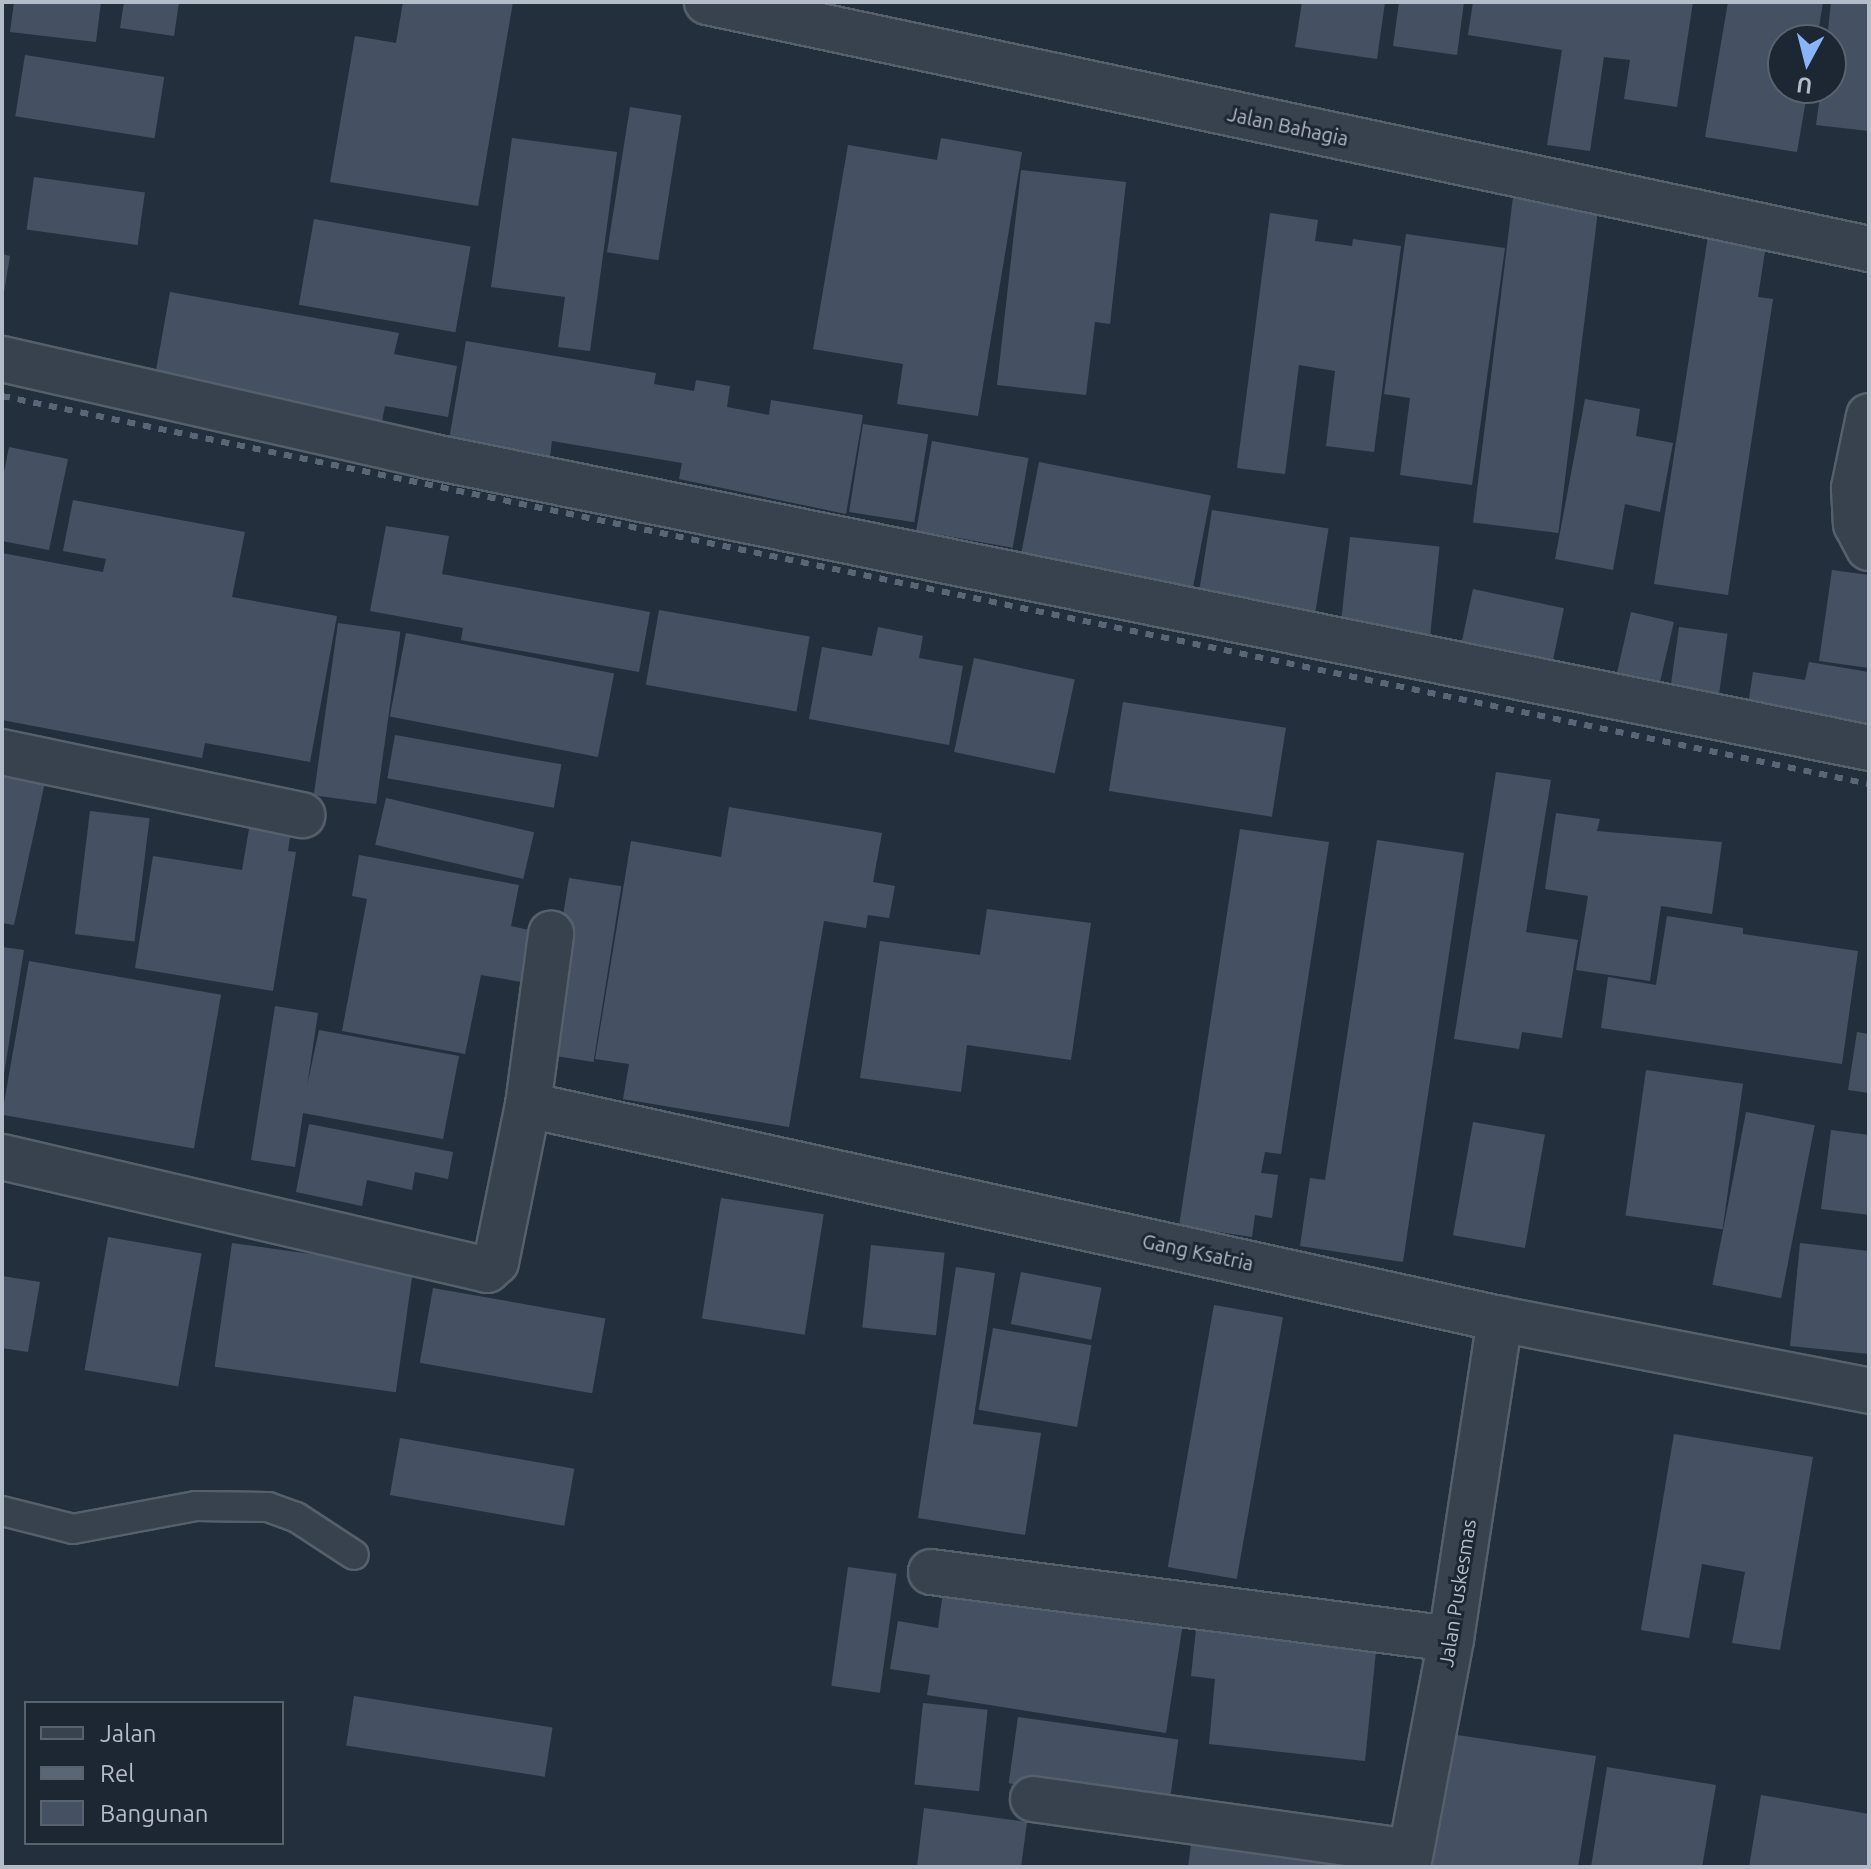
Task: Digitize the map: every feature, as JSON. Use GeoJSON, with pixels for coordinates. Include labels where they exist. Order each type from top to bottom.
{"type":"FeatureCollection","features":[{"type":"Feature","properties":{"kind":"street","name":"Jalan Bahagia"},"geometry":{"type":"LineString","coordinates":[[707,2],[1869,249]]}},
{"type":"Feature","properties":{"kind":"street"},"geometry":{"type":"LineString","coordinates":[[2,359],[424,455],[1869,748]]}},
{"type":"Feature","properties":{"kind":"street"},"geometry":{"type":"LineString","coordinates":[[1869,416],[1854,488],[1856,524],[1869,548]]}},
{"type":"Feature","properties":{"kind":"street"},"geometry":{"type":"LineString","coordinates":[[2,752],[302,815]]}},
{"type":"Feature","properties":{"kind":"street"},"geometry":{"type":"LineString","coordinates":[[2,1157],[476,1272],[496,1262],[528,1105],[551,934]]}},
{"type":"Feature","properties":{"kind":"street","name":"Gang Ksatria"},"geometry":{"type":"LineString","coordinates":[[528,1105],[1500,1319],[1869,1391]]}},
{"type":"Feature","properties":{"kind":"street","name":"Jalan Puskesmas"},"geometry":{"type":"LineString","coordinates":[[1409,1859],[1451,1639],[1500,1319]]}},
{"type":"Feature","properties":{"kind":"street"},"geometry":{"type":"LineString","coordinates":[[931,1572],[1451,1639]]}},
{"type":"Feature","properties":{"kind":"street"},"geometry":{"type":"LineString","coordinates":[[1033,1799],[1409,1859]]}},
{"type":"Feature","properties":{"kind":"lane"},"geometry":{"type":"LineString","coordinates":[[2,1511],[73,1529],[196,1506],[268,1507],[296,1517],[354,1555]]}},
{"type":"Feature","properties":{"kind":"building"},"geometry":{"type":"Polygon","coordinates":[[[14,2],[101,2],[96,42],[10,32],[14,2]]]}},
{"type":"Feature","properties":{"kind":"building"},"geometry":{"type":"Polygon","coordinates":[[[124,2],[179,2],[174,36],[120,28],[124,2]]]}},
{"type":"Feature","properties":{"kind":"building"},"geometry":{"type":"Polygon","coordinates":[[[403,2],[513,2],[478,206],[330,182],[355,36],[396,43],[403,2]]]}},
{"type":"Feature","properties":{"kind":"building"},"geometry":{"type":"Polygon","coordinates":[[[1302,2],[1385,2],[1377,59],[1295,47],[1302,2]]]}},
{"type":"Feature","properties":{"kind":"building"},"geometry":{"type":"Polygon","coordinates":[[[1399,2],[1464,2],[1457,55],[1393,46],[1399,2]]]}},
{"type":"Feature","properties":{"kind":"building"},"geometry":{"type":"Polygon","coordinates":[[[1473,2],[1693,2],[1677,107],[1624,99],[1630,60],[1604,57],[1590,151],[1547,145],[1562,50],[1468,35],[1473,2]]]}},
{"type":"Feature","properties":{"kind":"building"},"geometry":{"type":"Polygon","coordinates":[[[1728,2],[1823,2],[1820,24],[1767,24],[1767,104],[1805,104],[1797,152],[1705,137],[1728,2]]]}},
{"type":"Feature","properties":{"kind":"building"},"geometry":{"type":"Polygon","coordinates":[[[1831,2],[1869,2],[1869,131],[1816,125],[1819,104],[1847,104],[1847,24],[1829,24],[1831,2]]]}},
{"type":"Feature","properties":{"kind":"building"},"geometry":{"type":"Polygon","coordinates":[[[25,55],[164,77],[155,138],[15,116],[25,55]]]}},
{"type":"Feature","properties":{"kind":"building"},"geometry":{"type":"Polygon","coordinates":[[[630,107],[681,115],[658,260],[607,252],[630,107]]]}},
{"type":"Feature","properties":{"kind":"building"},"geometry":{"type":"Polygon","coordinates":[[[512,138],[617,152],[590,351],[558,347],[565,297],[491,287],[512,138]]]}},
{"type":"Feature","properties":{"kind":"building"},"geometry":{"type":"Polygon","coordinates":[[[941,138],[1022,152],[978,416],[897,404],[903,364],[813,349],[848,145],[937,160],[941,138]]]}},
{"type":"Feature","properties":{"kind":"building"},"geometry":{"type":"Polygon","coordinates":[[[1021,170],[1126,182],[1110,324],[1095,322],[1086,395],[997,385],[1021,170]]]}},
{"type":"Feature","properties":{"kind":"building"},"geometry":{"type":"Polygon","coordinates":[[[34,177],[145,193],[138,245],[27,229],[34,177]]]}},
{"type":"Feature","properties":{"kind":"building"},"geometry":{"type":"Polygon","coordinates":[[[1513,197],[1598,207],[1558,533],[1473,523],[1513,197]]]}},
{"type":"Feature","properties":{"kind":"building"},"geometry":{"type":"Polygon","coordinates":[[[1270,213],[1318,220],[1315,241],[1352,246],[1353,239],[1401,246],[1374,452],[1326,446],[1335,371],[1299,365],[1285,474],[1237,468],[1270,213]]]}},
{"type":"Feature","properties":{"kind":"building"},"geometry":{"type":"Polygon","coordinates":[[[314,219],[471,247],[455,332],[299,305],[314,219]]]}},
{"type":"Feature","properties":{"kind":"building"},"geometry":{"type":"Polygon","coordinates":[[[1406,234],[1505,248],[1472,485],[1400,475],[1410,398],[1384,394],[1406,234]]]}},
{"type":"Feature","properties":{"kind":"building"},"geometry":{"type":"Polygon","coordinates":[[[1708,236],[1766,245],[1758,297],[1773,299],[1728,595],[1654,584],[1708,236]]]}},
{"type":"Feature","properties":{"kind":"building"},"geometry":{"type":"Polygon","coordinates":[[[2,254],[10,256],[4,292],[2,292],[2,254]]]}},
{"type":"Feature","properties":{"kind":"building"},"geometry":{"type":"Polygon","coordinates":[[[170,292],[399,333],[394,354],[457,366],[448,417],[385,406],[382,421],[154,381],[170,292]]]}},
{"type":"Feature","properties":{"kind":"building"},"geometry":{"type":"Polygon","coordinates":[[[466,341],[656,373],[654,384],[694,391],[696,380],[730,386],[727,407],[769,415],[771,400],[863,415],[846,514],[679,479],[682,463],[552,441],[550,457],[449,440],[466,341]]]}},
{"type":"Feature","properties":{"kind":"building"},"geometry":{"type":"Polygon","coordinates":[[[1585,399],[1640,409],[1636,436],[1673,443],[1660,512],[1625,504],[1613,570],[1555,559],[1585,399]]]}},
{"type":"Feature","properties":{"kind":"building"},"geometry":{"type":"Polygon","coordinates":[[[863,424],[928,434],[914,522],[849,512],[863,424]]]}},
{"type":"Feature","properties":{"kind":"building"},"geometry":{"type":"Polygon","coordinates":[[[932,441],[1029,458],[1013,548],[916,531],[932,441]]]}},
{"type":"Feature","properties":{"kind":"building"},"geometry":{"type":"Polygon","coordinates":[[[9,447],[68,459],[49,550],[2,541],[2,482],[9,447]]]}},
{"type":"Feature","properties":{"kind":"building"},"geometry":{"type":"Polygon","coordinates":[[[1039,462],[1211,495],[1192,592],[1020,558],[1039,462]]]}},
{"type":"Feature","properties":{"kind":"building"},"geometry":{"type":"Polygon","coordinates":[[[73,500],[245,532],[232,597],[337,616],[310,762],[205,743],[202,758],[2,720],[2,553],[103,572],[106,559],[63,551],[73,500]]]}},
{"type":"Feature","properties":{"kind":"building"},"geometry":{"type":"Polygon","coordinates":[[[1212,510],[1329,528],[1315,613],[1199,595],[1212,510]]]}},
{"type":"Feature","properties":{"kind":"building"},"geometry":{"type":"Polygon","coordinates":[[[386,526],[449,536],[442,574],[650,612],[639,672],[461,640],[463,628],[370,611],[386,526]]]}},
{"type":"Feature","properties":{"kind":"building"},"geometry":{"type":"Polygon","coordinates":[[[1350,537],[1440,546],[1429,647],[1339,637],[1350,537]]]}},
{"type":"Feature","properties":{"kind":"building"},"geometry":{"type":"Polygon","coordinates":[[[1832,570],[1869,575],[1869,668],[1819,661],[1832,570]]]}},
{"type":"Feature","properties":{"kind":"building"},"geometry":{"type":"Polygon","coordinates":[[[1473,589],[1564,608],[1551,670],[1460,651],[1473,589]]]}},
{"type":"Feature","properties":{"kind":"building"},"geometry":{"type":"Polygon","coordinates":[[[659,610],[810,637],[796,711],[646,685],[659,610]]]}},
{"type":"Feature","properties":{"kind":"building"},"geometry":{"type":"Polygon","coordinates":[[[1631,612],[1674,622],[1656,698],[1613,688],[1631,612]]]}},
{"type":"Feature","properties":{"kind":"building"},"geometry":{"type":"Polygon","coordinates":[[[338,623],[400,632],[376,804],[314,795],[338,623]]]}},
{"type":"Feature","properties":{"kind":"building"},"geometry":{"type":"Polygon","coordinates":[[[878,627],[923,636],[919,658],[963,666],[949,745],[809,719],[822,647],[872,656],[878,627]]]}},
{"type":"Feature","properties":{"kind":"building"},"geometry":{"type":"Polygon","coordinates":[[[1679,627],[1728,634],[1717,707],[1669,700],[1679,627]]]}},
{"type":"Feature","properties":{"kind":"building"},"geometry":{"type":"Polygon","coordinates":[[[406,633],[614,673],[598,757],[390,716],[406,633]]]}},
{"type":"Feature","properties":{"kind":"building"},"geometry":{"type":"Polygon","coordinates":[[[974,658],[1075,679],[1055,773],[954,752],[974,658]]]}},
{"type":"Feature","properties":{"kind":"building"},"geometry":{"type":"Polygon","coordinates":[[[1809,662],[1869,672],[1869,731],[1747,712],[1753,672],[1805,680],[1809,662]]]}},
{"type":"Feature","properties":{"kind":"building"},"geometry":{"type":"Polygon","coordinates":[[[1123,702],[1286,728],[1272,817],[1109,791],[1123,702]]]}},
{"type":"Feature","properties":{"kind":"building"},"geometry":{"type":"Polygon","coordinates":[[[395,735],[561,764],[554,808],[387,778],[395,735]]]}},
{"type":"Feature","properties":{"kind":"building"},"geometry":{"type":"Polygon","coordinates":[[[2,757],[48,768],[14,925],[2,923],[2,757]]]}},
{"type":"Feature","properties":{"kind":"building"},"geometry":{"type":"Polygon","coordinates":[[[1496,772],[1551,780],[1526,932],[1578,940],[1562,1038],[1522,1032],[1519,1049],[1454,1039],[1496,772]]]}},
{"type":"Feature","properties":{"kind":"building"},"geometry":{"type":"Polygon","coordinates":[[[386,798],[534,832],[523,879],[375,845],[386,798]]]}},
{"type":"Feature","properties":{"kind":"building"},"geometry":{"type":"Polygon","coordinates":[[[729,807],[882,833],[873,882],[895,886],[889,918],[868,915],[866,928],[824,921],[789,1127],[623,1099],[629,1064],[595,1059],[631,841],[721,857],[729,807]]]}},
{"type":"Feature","properties":{"kind":"building"},"geometry":{"type":"Polygon","coordinates":[[[90,811],[150,818],[134,941],[75,934],[90,811]]]}},
{"type":"Feature","properties":{"kind":"building"},"geometry":{"type":"Polygon","coordinates":[[[1556,813],[1600,819],[1597,831],[1722,842],[1712,914],[1661,906],[1650,981],[1576,970],[1588,896],[1545,889],[1556,813]]]}},
{"type":"Feature","properties":{"kind":"building"},"geometry":{"type":"Polygon","coordinates":[[[251,817],[292,824],[288,851],[296,852],[273,991],[135,968],[153,856],[242,870],[251,817]]]}},
{"type":"Feature","properties":{"kind":"building"},"geometry":{"type":"Polygon","coordinates":[[[1240,829],[1329,842],[1281,1154],[1265,1152],[1261,1173],[1278,1175],[1272,1218],[1255,1215],[1252,1237],[1179,1226],[1240,829]]]}},
{"type":"Feature","properties":{"kind":"building"},"geometry":{"type":"Polygon","coordinates":[[[1377,840],[1464,853],[1403,1262],[1300,1246],[1310,1178],[1325,1180],[1377,840]]]}},
{"type":"Feature","properties":{"kind":"building"},"geometry":{"type":"Polygon","coordinates":[[[359,855],[519,885],[511,926],[543,933],[533,984],[481,975],[465,1054],[342,1031],[367,899],[352,896],[359,855]]]}},
{"type":"Feature","properties":{"kind":"building"},"geometry":{"type":"Polygon","coordinates":[[[569,878],[621,886],[594,1062],[541,1054],[569,878]]]}},
{"type":"Feature","properties":{"kind":"building"},"geometry":{"type":"Polygon","coordinates":[[[987,909],[1091,923],[1071,1060],[967,1045],[961,1092],[860,1078],[880,941],[980,955],[987,909]]]}},
{"type":"Feature","properties":{"kind":"building"},"geometry":{"type":"Polygon","coordinates":[[[1667,916],[1743,928],[1743,934],[1858,951],[1842,1064],[1601,1028],[1608,977],[1656,985],[1667,916]]]}},
{"type":"Feature","properties":{"kind":"building"},"geometry":{"type":"Polygon","coordinates":[[[2,947],[24,950],[4,1074],[2,1074],[2,947]]]}},
{"type":"Feature","properties":{"kind":"building"},"geometry":{"type":"Polygon","coordinates":[[[29,961],[221,995],[194,1148],[2,1115],[29,961]]]}},
{"type":"Feature","properties":{"kind":"building"},"geometry":{"type":"Polygon","coordinates":[[[275,1006],[318,1013],[307,1086],[319,1030],[459,1056],[443,1139],[303,1113],[295,1167],[251,1160],[275,1006]]]}},
{"type":"Feature","properties":{"kind":"building"},"geometry":{"type":"Polygon","coordinates":[[[1857,1032],[1869,1034],[1869,1093],[1848,1090],[1857,1032]]]}},
{"type":"Feature","properties":{"kind":"building"},"geometry":{"type":"Polygon","coordinates":[[[1646,1070],[1743,1084],[1723,1229],[1626,1216],[1646,1070]]]}},
{"type":"Feature","properties":{"kind":"building"},"geometry":{"type":"Polygon","coordinates":[[[1746,1112],[1815,1125],[1781,1298],[1712,1285],[1746,1112]]]}},
{"type":"Feature","properties":{"kind":"building"},"geometry":{"type":"Polygon","coordinates":[[[1473,1122],[1545,1135],[1525,1248],[1453,1235],[1473,1122]]]}},
{"type":"Feature","properties":{"kind":"building"},"geometry":{"type":"Polygon","coordinates":[[[309,1124],[453,1152],[448,1179],[415,1172],[412,1190],[367,1180],[362,1206],[296,1192],[309,1124]]]}},
{"type":"Feature","properties":{"kind":"building"},"geometry":{"type":"Polygon","coordinates":[[[1831,1130],[1869,1135],[1869,1215],[1821,1209],[1831,1130]]]}},
{"type":"Feature","properties":{"kind":"building"},"geometry":{"type":"Polygon","coordinates":[[[721,1198],[824,1214],[805,1335],[702,1318],[721,1198]]]}},
{"type":"Feature","properties":{"kind":"building"},"geometry":{"type":"Polygon","coordinates":[[[108,1237],[202,1253],[178,1386],[85,1370],[108,1237]]]}},
{"type":"Feature","properties":{"kind":"building"},"geometry":{"type":"Polygon","coordinates":[[[232,1243],[413,1268],[396,1392],[215,1367],[232,1243]]]}},
{"type":"Feature","properties":{"kind":"building"},"geometry":{"type":"Polygon","coordinates":[[[1800,1243],[1869,1251],[1869,1354],[1790,1346],[1800,1243]]]}},
{"type":"Feature","properties":{"kind":"building"},"geometry":{"type":"Polygon","coordinates":[[[871,1245],[945,1253],[936,1335],[862,1328],[871,1245]]]}},
{"type":"Feature","properties":{"kind":"building"},"geometry":{"type":"Polygon","coordinates":[[[956,1267],[995,1273],[973,1424],[1041,1433],[1025,1535],[918,1518],[956,1267]]]}},
{"type":"Feature","properties":{"kind":"building"},"geometry":{"type":"Polygon","coordinates":[[[1021,1272],[1101,1288],[1091,1340],[1011,1324],[1021,1272]]]}},
{"type":"Feature","properties":{"kind":"building"},"geometry":{"type":"Polygon","coordinates":[[[2,1276],[40,1282],[28,1352],[2,1348],[2,1276]]]}},
{"type":"Feature","properties":{"kind":"building"},"geometry":{"type":"Polygon","coordinates":[[[433,1288],[605,1318],[592,1393],[420,1363],[433,1288]]]}},
{"type":"Feature","properties":{"kind":"building"},"geometry":{"type":"Polygon","coordinates":[[[1214,1305],[1283,1317],[1237,1579],[1168,1567],[1214,1305]]]}},
{"type":"Feature","properties":{"kind":"building"},"geometry":{"type":"Polygon","coordinates":[[[993,1328],[1091,1345],[1077,1427],[979,1410],[993,1328]]]}},
{"type":"Feature","properties":{"kind":"building"},"geometry":{"type":"Polygon","coordinates":[[[1674,1434],[1813,1457],[1780,1650],[1732,1643],[1745,1572],[1702,1564],[1689,1638],[1641,1630],[1674,1434]]]}},
{"type":"Feature","properties":{"kind":"building"},"geometry":{"type":"Polygon","coordinates":[[[400,1438],[574,1469],[564,1526],[390,1495],[400,1438]]]}},
{"type":"Feature","properties":{"kind":"building"},"geometry":{"type":"Polygon","coordinates":[[[848,1567],[897,1574],[880,1693],[831,1686],[848,1567]]]}},
{"type":"Feature","properties":{"kind":"building"},"geometry":{"type":"Polygon","coordinates":[[[944,1585],[1183,1623],[1166,1733],[927,1695],[930,1675],[890,1669],[898,1621],[938,1628],[944,1585]]]}},
{"type":"Feature","properties":{"kind":"building"},"geometry":{"type":"Polygon","coordinates":[[[1198,1611],[1378,1631],[1365,1761],[1209,1744],[1215,1679],[1191,1676],[1198,1611]]]}},
{"type":"Feature","properties":{"kind":"building"},"geometry":{"type":"Polygon","coordinates":[[[354,1696],[553,1727],[545,1777],[346,1745],[354,1696]]]}},
{"type":"Feature","properties":{"kind":"building"},"geometry":{"type":"Polygon","coordinates":[[[923,1703],[988,1710],[979,1791],[914,1785],[923,1703]]]}},
{"type":"Feature","properties":{"kind":"building"},"geometry":{"type":"Polygon","coordinates":[[[1018,1717],[1178,1740],[1169,1806],[1009,1783],[1018,1717]]]}},
{"type":"Feature","properties":{"kind":"building"},"geometry":{"type":"Polygon","coordinates":[[[1451,1734],[1596,1756],[1578,1867],[1430,1867],[1451,1734]]]}},
{"type":"Feature","properties":{"kind":"building"},"geometry":{"type":"Polygon","coordinates":[[[1607,1767],[1716,1785],[1702,1867],[1591,1867],[1607,1767]]]}},
{"type":"Feature","properties":{"kind":"building"},"geometry":{"type":"Polygon","coordinates":[[[1761,1795],[1869,1814],[1869,1867],[1749,1867],[1761,1795]]]}},
{"type":"Feature","properties":{"kind":"building"},"geometry":{"type":"Polygon","coordinates":[[[924,1808],[1027,1822],[1021,1867],[917,1867],[924,1808]]]}},
{"type":"Feature","properties":{"kind":"building"},"geometry":{"type":"Polygon","coordinates":[[[1192,1838],[1357,1860],[1356,1867],[1188,1867],[1192,1838]]]}},
{"type":"Feature","properties":{"kind":"railway"},"geometry":{"type":"LineString","coordinates":[[2,396],[1869,784]]}}]}
